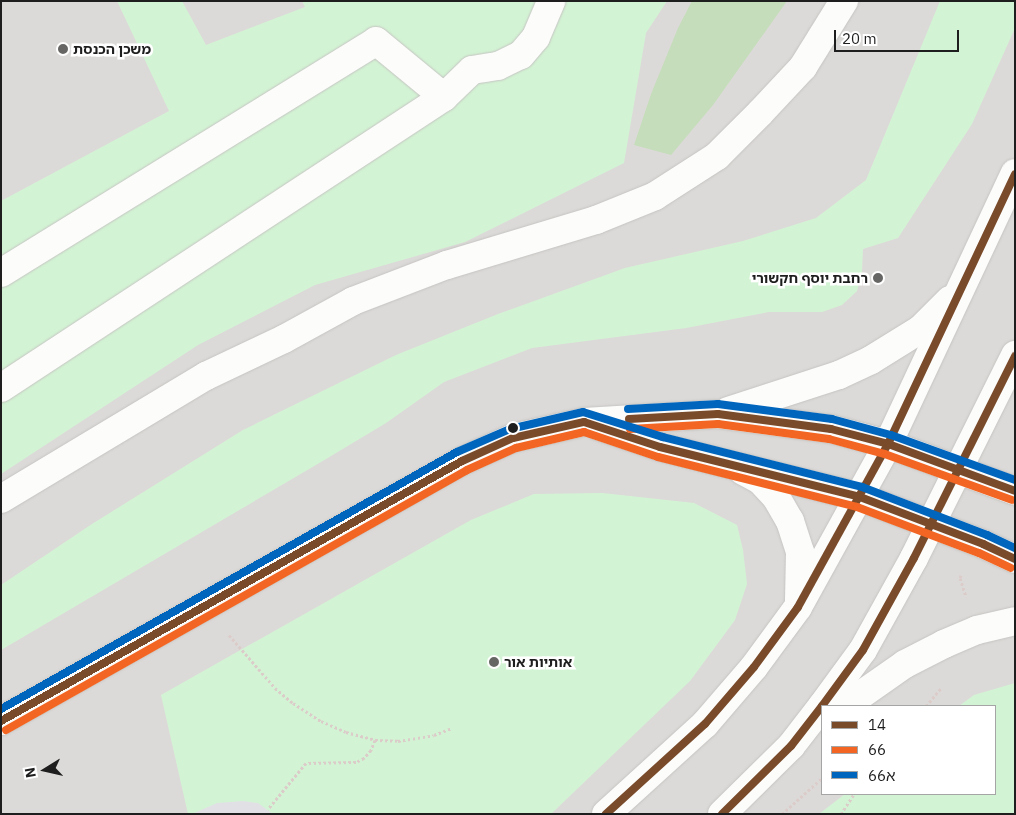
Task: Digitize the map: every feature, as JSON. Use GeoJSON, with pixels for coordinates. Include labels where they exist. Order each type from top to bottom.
{"type":"FeatureCollection","features":[{"type":"Feature","properties":{"kind":"street"},"geometry":{"type":"LineString","coordinates":[[1,388],[444,96],[472,70],[498,66],[521,55],[536,37],[551,1]]}},
{"type":"Feature","properties":{"kind":"street"},"geometry":{"type":"LineString","coordinates":[[1,499],[206,376],[284,339],[353,301],[447,265],[596,220],[655,196],[717,156],[760,113],[803,67],[844,1]]}},
{"type":"Feature","properties":{"kind":"street"},"geometry":{"type":"LineString","coordinates":[[1,273],[376,41],[444,96]]}},
{"type":"Feature","properties":{"kind":"street"},"geometry":{"type":"LineString","coordinates":[[606,814],[705,724],[754,667],[798,607],[888,444],[964,286],[1015,173]]}},
{"type":"Feature","properties":{"kind":"street"},"geometry":{"type":"LineString","coordinates":[[718,414],[839,375],[885,352],[921,329],[964,286]]}},
{"type":"Feature","properties":{"kind":"street"},"geometry":{"type":"LineString","coordinates":[[823,705],[863,650],[931,524],[1015,355]]}},
{"type":"Feature","properties":{"kind":"street"},"geometry":{"type":"LineString","coordinates":[[1,722],[462,461],[513,438],[584,422],[718,414],[831,429],[888,444],[1015,491]]}},
{"type":"Feature","properties":{"kind":"street"},"geometry":{"type":"LineString","coordinates":[[584,422],[660,447],[860,497],[1015,559]]}},
{"type":"Feature","properties":{"kind":"street"},"geometry":{"type":"LineString","coordinates":[[732,464],[760,480],[776,497],[790,521],[800,552],[801,577],[798,607]]}},
{"type":"Feature","properties":{"kind":"street"},"geometry":{"type":"LineString","coordinates":[[846,705],[905,664],[944,644],[977,630],[1015,621]]}},
{"type":"Feature","properties":{"kind":"street"},"geometry":{"type":"LineString","coordinates":[[722,814],[791,746],[821,707]]}},
{"type":"Feature","properties":{"kind":"street"},"geometry":{"type":"LineString","coordinates":[[791,746],[821,724]]}},
{"type":"Feature","properties":{"kind":"path"},"geometry":{"type":"LineString","coordinates":[[205,606],[276,688],[321,721],[346,732],[374,740],[398,741],[434,735],[452,728]]}},
{"type":"Feature","properties":{"kind":"path"},"geometry":{"type":"LineString","coordinates":[[268,809],[306,763],[356,762],[364,758],[371,750],[374,740]]}},
{"type":"Feature","properties":{"kind":"path"},"geometry":{"type":"LineString","coordinates":[[782,814],[821,779]]}},
{"type":"Feature","properties":{"kind":"path"},"geometry":{"type":"LineString","coordinates":[[842,814],[853,795]]}},
{"type":"Feature","properties":{"kind":"shaded area"},"geometry":{"type":"Polygon","coordinates":[[[1,1],[1015,1],[1015,814],[1,814],[1,1]]]}},
{"type":"Feature","properties":{"kind":"shaded area"},"geometry":{"type":"Polygon","coordinates":[[[243,801],[258,803],[273,814],[192,814],[217,803],[243,801]]]}},
{"type":"Feature","properties":{"kind":"green space"},"geometry":{"type":"Polygon","coordinates":[[[117,1],[182,1],[206,45],[305,7],[302,1],[667,1],[646,33],[624,163],[465,242],[315,285],[198,345],[1,474],[1,201],[169,111],[117,1]]]}},
{"type":"Feature","properties":{"kind":"green space"},"geometry":{"type":"Polygon","coordinates":[[[692,1],[787,1],[713,105],[671,155],[634,145],[651,94],[678,28],[692,1]]]}},
{"type":"Feature","properties":{"kind":"green space"},"geometry":{"type":"Polygon","coordinates":[[[940,1],[1015,1],[1015,28],[972,124],[898,238],[863,249],[862,271],[857,291],[842,305],[822,312],[769,312],[686,328],[532,348],[444,382],[386,423],[1,650],[1,585],[92,524],[243,430],[396,355],[498,314],[625,268],[743,241],[816,218],[866,180],[940,1]]]}},
{"type":"Feature","properties":{"kind":"green space"},"geometry":{"type":"Polygon","coordinates":[[[602,493],[694,503],[737,525],[743,550],[747,584],[735,620],[690,681],[551,814],[188,814],[161,695],[471,520],[534,494],[602,493]]]}},
{"type":"Feature","properties":{"kind":"green space"},"geometry":{"type":"Polygon","coordinates":[[[1015,683],[1015,814],[819,814],[844,795],[996,795],[996,705],[960,705],[974,695],[1015,683]]]}},
{"type":"Feature","properties":{"kind":"transit line","name":"14"},"geometry":{"type":"LineString","coordinates":[[606,814],[705,724],[754,667],[798,607],[888,444],[1015,174]]}},
{"type":"Feature","properties":{"kind":"transit line","name":"14"},"geometry":{"type":"LineString","coordinates":[[823,705],[863,650],[914,558],[1015,356]]}},
{"type":"Feature","properties":{"kind":"transit line","name":"66א"},"geometry":{"type":"LineString","coordinates":[[628,409],[718,404],[832,419],[891,435],[1015,480]]}},
{"type":"Feature","properties":{"kind":"transit line","name":"66א"},"geometry":{"type":"LineString","coordinates":[[1,709],[457,452],[510,429],[583,412],[663,437],[862,487],[987,535],[1015,548]]}},
{"type":"Feature","properties":{"kind":"transit line","name":"14"},"geometry":{"type":"LineString","coordinates":[[629,419],[718,414],[831,429],[888,444],[1015,491]]}},
{"type":"Feature","properties":{"kind":"transit line","name":"14"},"geometry":{"type":"LineString","coordinates":[[1,721],[462,461],[513,438],[584,422],[660,447],[860,497],[983,544],[1015,559]]}},
{"type":"Feature","properties":{"kind":"transit line","name":"66"},"geometry":{"type":"LineString","coordinates":[[630,429],[718,424],[829,439],[885,454],[1012,500]]}},
{"type":"Feature","properties":{"kind":"transit line","name":"66"},"geometry":{"type":"LineString","coordinates":[[6,730],[467,470],[516,448],[584,432],[658,457],[857,507],[979,553],[1011,568]]}},
{"type":"Feature","properties":{"kind":"transit line","name":"14"},"geometry":{"type":"LineString","coordinates":[[722,814],[791,746],[821,707]]}},
{"type":"Feature","properties":{"kind":"place","name":"משכן הכנסת"},"geometry":{"type":"Point","coordinates":[63,49]}},
{"type":"Feature","properties":{"kind":"place","name":"רחבת יוסף חקשורי"},"geometry":{"type":"Point","coordinates":[878,278]}},
{"type":"Feature","properties":{"kind":"place","name":"אותיות אור"},"geometry":{"type":"Point","coordinates":[494,662]}}]}
